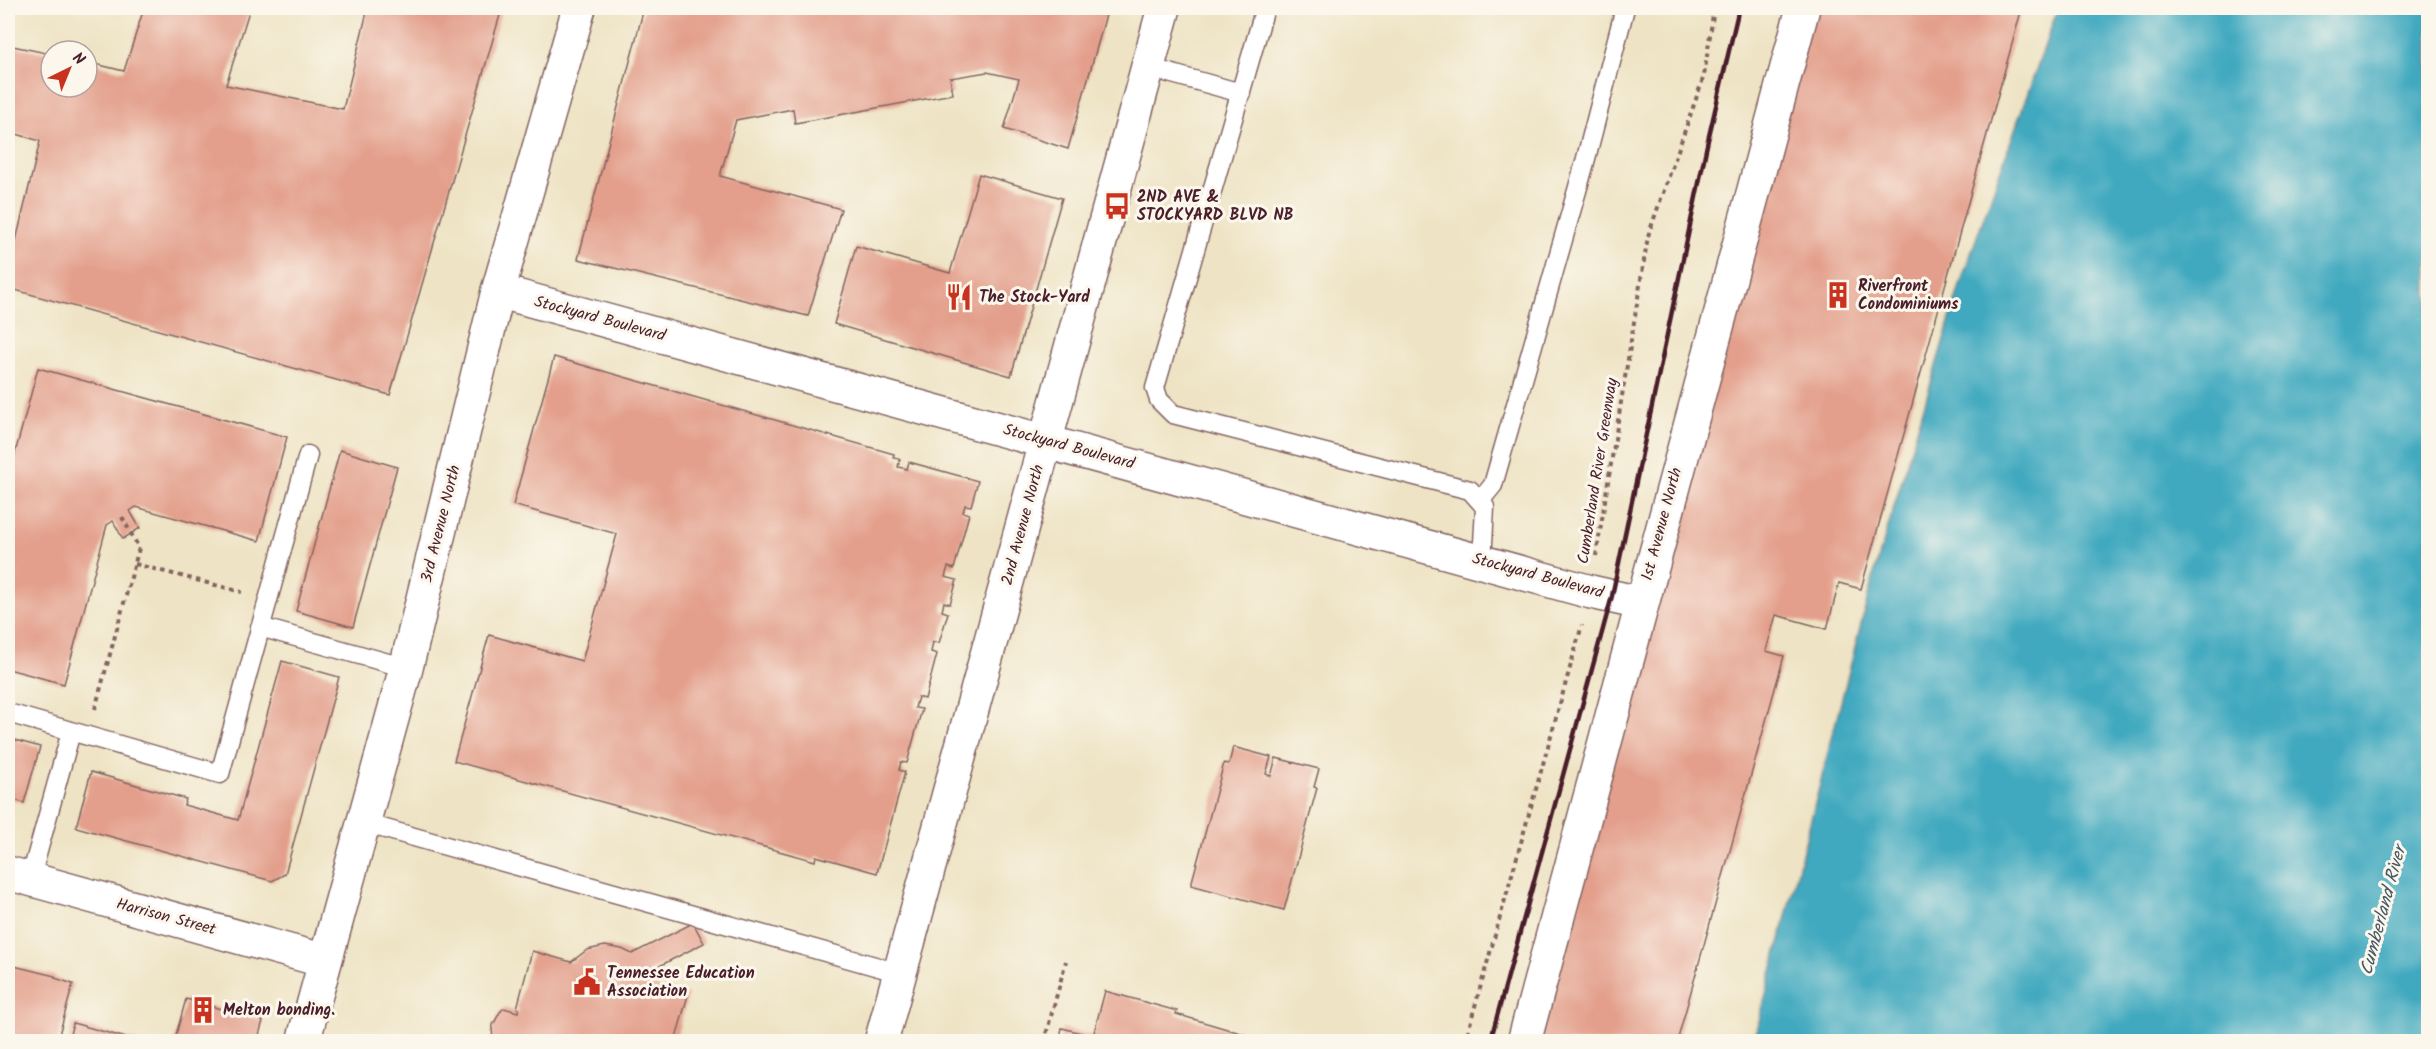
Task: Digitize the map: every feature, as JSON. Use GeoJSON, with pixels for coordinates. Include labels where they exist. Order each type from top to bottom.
{"type":"FeatureCollection","features":[{"type":"Feature","properties":{"kind":"street","name":"3rd Avenue North"},"geometry":{"type":"LineString","coordinates":[[303,1041],[406,668],[498,291],[579,8]]}},
{"type":"Feature","properties":{"kind":"street","name":"2nd Avenue North"},"geometry":{"type":"LineString","coordinates":[[882,1041],[1164,8]]}},
{"type":"Feature","properties":{"kind":"street","name":"1st Avenue North"},"geometry":{"type":"LineString","coordinates":[[1524,1041],[1640,603],[1803,8]]}},
{"type":"Feature","properties":{"kind":"street","name":"Stockyard Boulevard"},"geometry":{"type":"LineString","coordinates":[[498,291],[1591,592],[1640,603]]}},
{"type":"Feature","properties":{"kind":"street","name":"Harrison Street"},"geometry":{"type":"LineString","coordinates":[[19,876],[325,961]]}},
{"type":"Feature","properties":{"kind":"lane"},"geometry":{"type":"LineString","coordinates":[[1264,8],[1155,388],[1159,400],[1173,414],[1470,490],[1485,507],[1482,562]]}},
{"type":"Feature","properties":{"kind":"lane"},"geometry":{"type":"LineString","coordinates":[[1480,501],[1493,485],[1584,166],[1624,8]]}},
{"type":"Feature","properties":{"kind":"lane"},"geometry":{"type":"LineString","coordinates":[[1148,67],[1241,93]]}},
{"type":"Feature","properties":{"kind":"lane"},"geometry":{"type":"LineString","coordinates":[[8,713],[220,774],[308,455]]}},
{"type":"Feature","properties":{"kind":"lane"},"geometry":{"type":"LineString","coordinates":[[260,627],[406,668]]}},
{"type":"Feature","properties":{"kind":"lane"},"geometry":{"type":"LineString","coordinates":[[19,876],[80,734]]}},
{"type":"Feature","properties":{"kind":"lane"},"geometry":{"type":"LineString","coordinates":[[364,823],[900,973]]}},
{"type":"Feature","properties":{"kind":"path","name":"Cumberland River Greenway"},"geometry":{"type":"LineString","coordinates":[[1465,1041],[1591,592],[1648,236],[1704,76],[1714,8]]}},
{"type":"Feature","properties":{"kind":"path"},"geometry":{"type":"LineString","coordinates":[[80,734],[139,548],[122,517]]}},
{"type":"Feature","properties":{"kind":"path"},"geometry":{"type":"LineString","coordinates":[[135,564],[267,599]]}},
{"type":"Feature","properties":{"kind":"path"},"geometry":{"type":"LineString","coordinates":[[1044,1041],[1066,961]]}},
{"type":"Feature","properties":{"kind":"water","name":"Cumberland River"},"geometry":{"type":"Polygon","coordinates":[[[2058,8],[2428,8],[2428,1041],[1754,1041],[1874,574],[1962,279],[2058,8]]]}},
{"type":"Feature","properties":{"kind":"building"},"geometry":{"type":"Polygon","coordinates":[[[144,8],[250,8],[226,85],[343,109],[368,8],[502,8],[390,395],[8,288],[8,274],[40,141],[13,133],[8,150],[8,45],[39,51],[39,99],[99,99],[99,65],[124,71],[144,8]]]}},
{"type":"Feature","properties":{"kind":"building"},"geometry":{"type":"Polygon","coordinates":[[[644,8],[1108,8],[1068,149],[1004,129],[1019,79],[987,72],[950,78],[953,94],[795,123],[793,109],[736,120],[720,176],[841,209],[808,316],[578,259],[644,8]]]}},
{"type":"Feature","properties":{"kind":"building","name":"Riverfront Condominiums"},"geometry":{"type":"Polygon","coordinates":[[[1813,8],[2022,8],[1861,589],[1839,583],[1827,629],[1776,615],[1766,651],[1784,656],[1677,1042],[1528,1042],[1813,8]]]}},
{"type":"Feature","properties":{"kind":"building"},"geometry":{"type":"Polygon","coordinates":[[[979,174],[1062,198],[1011,376],[834,324],[856,246],[950,273],[979,174]]]}},
{"type":"Feature","properties":{"kind":"building"},"geometry":{"type":"Polygon","coordinates":[[[554,357],[894,454],[893,458],[900,459],[898,467],[907,469],[909,462],[978,481],[971,506],[965,505],[963,512],[969,514],[954,569],[948,567],[945,577],[957,580],[950,604],[944,602],[942,611],[948,613],[939,643],[933,642],[931,652],[937,654],[925,699],[918,697],[915,708],[922,709],[907,763],[901,762],[899,770],[905,772],[877,873],[816,856],[815,861],[454,761],[489,635],[582,661],[617,534],[513,505],[554,357]]]}},
{"type":"Feature","properties":{"kind":"building"},"geometry":{"type":"Polygon","coordinates":[[[38,368],[287,437],[259,541],[136,507],[130,511],[140,528],[123,539],[113,521],[107,525],[64,684],[8,669],[8,479],[38,368]]]}},
{"type":"Feature","properties":{"kind":"building"},"geometry":{"type":"Polygon","coordinates":[[[340,450],[397,467],[353,627],[296,611],[340,450]]]}},
{"type":"Feature","properties":{"kind":"building"},"geometry":{"type":"Polygon","coordinates":[[[282,661],[339,677],[285,874],[272,881],[76,827],[91,772],[186,799],[184,805],[238,820],[282,661]]]}},
{"type":"Feature","properties":{"kind":"building"},"geometry":{"type":"Polygon","coordinates":[[[8,738],[40,747],[24,803],[8,798],[8,738]]]}},
{"type":"Feature","properties":{"kind":"building"},"geometry":{"type":"Polygon","coordinates":[[[1233,747],[1271,757],[1266,774],[1271,776],[1276,758],[1319,769],[1314,787],[1317,788],[1284,910],[1191,885],[1224,763],[1229,764],[1233,747]]]}},
{"type":"Feature","properties":{"kind":"building","name":"Tennessee Education Association"},"geometry":{"type":"Polygon","coordinates":[[[693,923],[704,943],[648,972],[652,985],[688,995],[675,1042],[493,1042],[492,1027],[500,1012],[504,1008],[518,1012],[517,1008],[532,951],[571,962],[587,950],[605,946],[622,949],[632,954],[693,923]]]}},
{"type":"Feature","properties":{"kind":"building"},"geometry":{"type":"Polygon","coordinates":[[[8,962],[11,963],[10,965],[55,976],[55,978],[73,984],[57,1042],[8,1042],[8,962]]]}},
{"type":"Feature","properties":{"kind":"building"},"geometry":{"type":"Polygon","coordinates":[[[1105,991],[1177,1011],[1176,1014],[1271,1042],[1059,1042],[1062,1028],[1093,1036],[1105,991]]]}},
{"type":"Feature","properties":{"kind":"building","name":"Melton bonding."},"geometry":{"type":"Polygon","coordinates":[[[186,999],[263,1021],[257,1042],[174,1042],[186,999]]]}},
{"type":"Feature","properties":{"kind":"building"},"geometry":{"type":"Polygon","coordinates":[[[73,1023],[137,1041],[137,1042],[68,1042],[73,1023]]]}},
{"type":"Feature","properties":{"kind":"railway"},"geometry":{"type":"LineString","coordinates":[[1490,1042],[1612,596],[1708,140],[1739,8]]}},
{"type":"Feature","properties":{"kind":"place","name":"2ND AVE & STOCKYARD BLVD NB"},"geometry":{"type":"Point","coordinates":[1117,206]}},
{"type":"Feature","properties":{"kind":"place","name":"Riverfront Condominiums"},"geometry":{"type":"Point","coordinates":[1838,295]}},
{"type":"Feature","properties":{"kind":"place","name":"The Stock-Yard"},"geometry":{"type":"Point","coordinates":[959,297]}},
{"type":"Feature","properties":{"kind":"place","name":"Tennessee Education Association"},"geometry":{"type":"Point","coordinates":[587,982]}},
{"type":"Feature","properties":{"kind":"place","name":"Melton bonding."},"geometry":{"type":"Point","coordinates":[203,1010]}}]}
